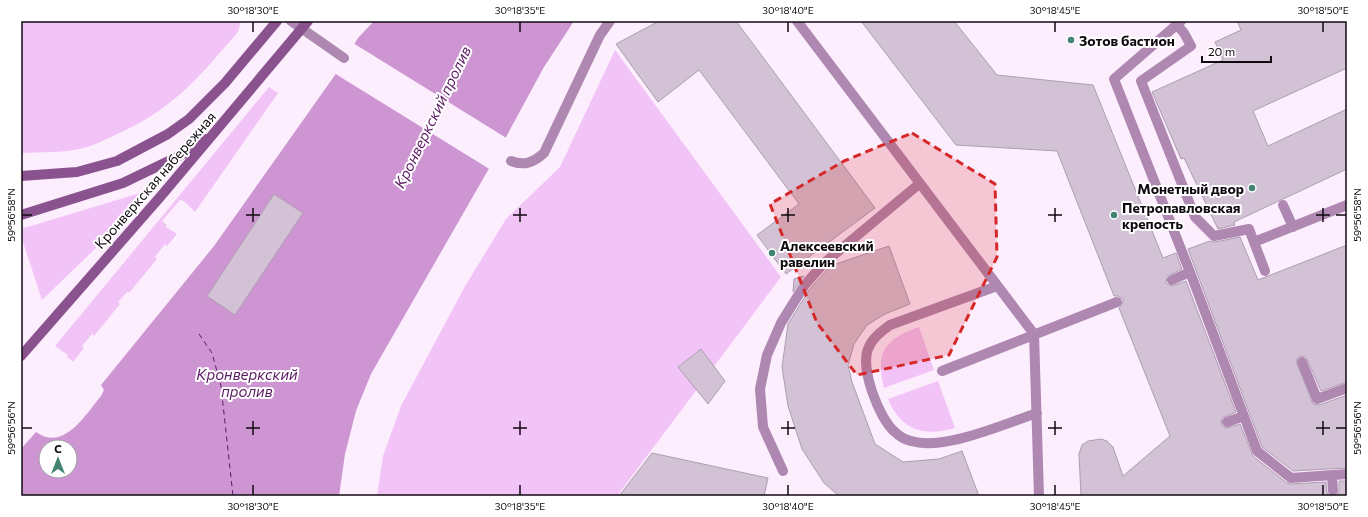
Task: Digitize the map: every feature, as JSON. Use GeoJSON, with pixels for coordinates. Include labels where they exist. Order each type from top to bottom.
{"type":"FeatureCollection","features":[{"type":"Feature","properties":{"kind":"main road"},"geometry":{"type":"LineString","coordinates":[[21,176],[77,172],[117,161],[168,134],[190,120],[225,83],[277,21]]}},
{"type":"Feature","properties":{"kind":"main road","name":"Кронверкская набережная"},"geometry":{"type":"LineString","coordinates":[[21,356],[216,132],[305,25]]}},
{"type":"Feature","properties":{"kind":"main road"},"geometry":{"type":"LineString","coordinates":[[21,215],[123,183],[181,155],[216,132]]}},
{"type":"Feature","properties":{"kind":"lane"},"geometry":{"type":"LineString","coordinates":[[291,21],[305,25],[344,58]]}},
{"type":"Feature","properties":{"kind":"lane"},"geometry":{"type":"LineString","coordinates":[[510,161],[519,164],[527,164],[537,159],[544,153],[600,35],[610,21]]}},
{"type":"Feature","properties":{"kind":"lane"},"geometry":{"type":"LineString","coordinates":[[797,21],[1034,334],[1039,496]]}},
{"type":"Feature","properties":{"kind":"lane"},"geometry":{"type":"LineString","coordinates":[[1265,271],[1249,229],[1214,236],[1195,217],[1141,81],[1191,46],[1179,23],[1114,79],[1190,272],[1257,451],[1291,478],[1347,474]]}},
{"type":"Feature","properties":{"kind":"lane"},"geometry":{"type":"LineString","coordinates":[[783,471],[764,427],[760,389],[766,355],[778,329],[804,286],[823,264],[919,184]]}},
{"type":"Feature","properties":{"kind":"lane"},"geometry":{"type":"LineString","coordinates":[[1283,205],[1293,227]]}},
{"type":"Feature","properties":{"kind":"lane"},"geometry":{"type":"LineString","coordinates":[[1254,242],[1347,206]]}},
{"type":"Feature","properties":{"kind":"lane"},"geometry":{"type":"LineString","coordinates":[[1172,280],[1190,272]]}},
{"type":"Feature","properties":{"kind":"lane"},"geometry":{"type":"LineString","coordinates":[[997,286],[890,324],[876,336],[868,349],[865,362],[868,378],[884,419],[895,432],[911,441],[931,443],[958,440],[1037,413]]}},
{"type":"Feature","properties":{"kind":"lane"},"geometry":{"type":"LineString","coordinates":[[942,371],[1117,302]]}},
{"type":"Feature","properties":{"kind":"lane"},"geometry":{"type":"LineString","coordinates":[[1302,362],[1317,399],[1347,388]]}},
{"type":"Feature","properties":{"kind":"lane"},"geometry":{"type":"LineString","coordinates":[[1227,422],[1244,416]]}},
{"type":"Feature","properties":{"kind":"lane"},"geometry":{"type":"LineString","coordinates":[[1332,475],[1333,491]]}},
{"type":"Feature","properties":{"kind":"highlighted area"},"geometry":{"type":"Polygon","coordinates":[[[912,133],[995,184],[997,257],[949,355],[857,375],[817,323],[770,204],[844,161],[912,133]]]}},
{"type":"Feature","properties":{"kind":"shaded area"},"geometry":{"type":"Polygon","coordinates":[[[21,21],[241,21],[238,32],[183,92],[168,104],[134,126],[88,147],[65,151],[21,153],[21,21]]]}},
{"type":"Feature","properties":{"kind":"shaded area"},"geometry":{"type":"Polygon","coordinates":[[[615,50],[781,277],[617,496],[377,496],[383,456],[401,406],[464,288],[506,219],[560,167],[615,50]]]}},
{"type":"Feature","properties":{"kind":"shaded area"},"geometry":{"type":"Polygon","coordinates":[[[269,87],[278,93],[195,212],[184,201],[180,200],[162,221],[167,225],[166,227],[177,234],[167,246],[165,244],[155,257],[157,259],[129,293],[127,292],[118,302],[120,304],[94,336],[92,334],[82,346],[84,348],[73,362],[67,357],[68,355],[55,346],[269,87]]]}},
{"type":"Feature","properties":{"kind":"shaded area"},"geometry":{"type":"Polygon","coordinates":[[[150,190],[152,194],[42,300],[21,236],[21,229],[150,190]]]}},
{"type":"Feature","properties":{"kind":"shaded area"},"geometry":{"type":"Polygon","coordinates":[[[919,327],[934,370],[884,388],[881,365],[885,348],[898,337],[919,327]]]}},
{"type":"Feature","properties":{"kind":"shaded area"},"geometry":{"type":"Polygon","coordinates":[[[938,381],[955,428],[933,432],[923,431],[906,424],[899,418],[888,399],[938,381]]]}},
{"type":"Feature","properties":{"kind":"water","name":"Кронверкский пролив"},"geometry":{"type":"Polygon","coordinates":[[[374,21],[574,21],[544,67],[487,172],[371,374],[356,411],[345,454],[339,496],[21,496],[21,449],[36,432],[46,437],[56,437],[73,429],[81,421],[101,396],[104,390],[101,385],[214,246],[335,75],[358,38],[374,21]]]}},
{"type":"Feature","properties":{"kind":"pier"},"geometry":{"type":"Polygon","coordinates":[[[353,43],[508,139],[491,170],[334,73],[353,43]]]}},
{"type":"Feature","properties":{"kind":"building"},"geometry":{"type":"Polygon","coordinates":[[[659,21],[736,21],[875,208],[786,274],[757,235],[799,204],[699,70],[658,102],[616,44],[659,21]]]}},
{"type":"Feature","properties":{"kind":"building","name":"Петропавловская крепость"},"geometry":{"type":"Polygon","coordinates":[[[861,21],[954,21],[997,75],[1093,85],[1163,258],[1176,253],[1182,269],[1167,276],[1166,283],[1172,286],[1186,281],[1236,412],[1222,418],[1221,425],[1226,428],[1240,424],[1253,456],[1287,483],[1326,482],[1329,496],[1081,496],[1079,454],[1082,445],[1088,441],[1101,439],[1107,441],[1113,447],[1123,476],[1170,436],[1119,308],[1123,303],[1123,299],[1118,296],[1114,296],[1057,151],[956,145],[861,21]]]}},
{"type":"Feature","properties":{"kind":"building"},"geometry":{"type":"Polygon","coordinates":[[[1237,21],[1347,21],[1347,68],[1253,111],[1268,146],[1347,109],[1347,169],[1234,222],[1235,225],[1218,229],[1184,158],[1181,159],[1152,92],[1223,60],[1215,42],[1241,30],[1237,21]]]}},
{"type":"Feature","properties":{"kind":"building"},"geometry":{"type":"Polygon","coordinates":[[[274,194],[303,213],[235,315],[207,296],[274,194]]]}},
{"type":"Feature","properties":{"kind":"building"},"geometry":{"type":"Polygon","coordinates":[[[1240,237],[1258,280],[1347,245],[1347,382],[1321,391],[1306,357],[1299,356],[1296,361],[1313,404],[1319,405],[1347,395],[1347,468],[1293,471],[1262,447],[1188,249],[1210,241],[1215,242],[1240,237]]]}},
{"type":"Feature","properties":{"kind":"building"},"geometry":{"type":"Polygon","coordinates":[[[889,246],[910,304],[885,314],[867,325],[854,344],[848,365],[852,382],[875,444],[903,462],[939,459],[962,451],[979,496],[839,496],[824,483],[802,449],[788,406],[782,367],[788,324],[809,290],[830,266],[889,246]]]}},
{"type":"Feature","properties":{"kind":"building"},"geometry":{"type":"Polygon","coordinates":[[[804,276],[799,282],[793,292],[794,279],[804,276]]]}},
{"type":"Feature","properties":{"kind":"building"},"geometry":{"type":"Polygon","coordinates":[[[701,349],[725,381],[708,404],[678,367],[701,349]]]}},
{"type":"Feature","properties":{"kind":"building"},"geometry":{"type":"Polygon","coordinates":[[[652,453],[768,478],[764,496],[619,496],[652,453]]]}},
{"type":"Feature","properties":{"kind":"building"},"geometry":{"type":"Polygon","coordinates":[[[1339,481],[1347,481],[1347,496],[1337,496],[1339,491],[1339,481]]]}},
{"type":"Feature","properties":{"kind":"ferry route"},"geometry":{"type":"LineString","coordinates":[[199,334],[212,353],[221,386],[233,496]]}},
{"type":"Feature","properties":{"kind":"place","name":"Зотов бастион"},"geometry":{"type":"Point","coordinates":[1071,40]}},
{"type":"Feature","properties":{"kind":"place","name":"Монетный двор"},"geometry":{"type":"Point","coordinates":[1252,188]}},
{"type":"Feature","properties":{"kind":"place","name":"Петропавловская крепость"},"geometry":{"type":"Point","coordinates":[1114,215]}},
{"type":"Feature","properties":{"kind":"place","name":"Алексеевский равелин"},"geometry":{"type":"Point","coordinates":[772,253]}}]}
